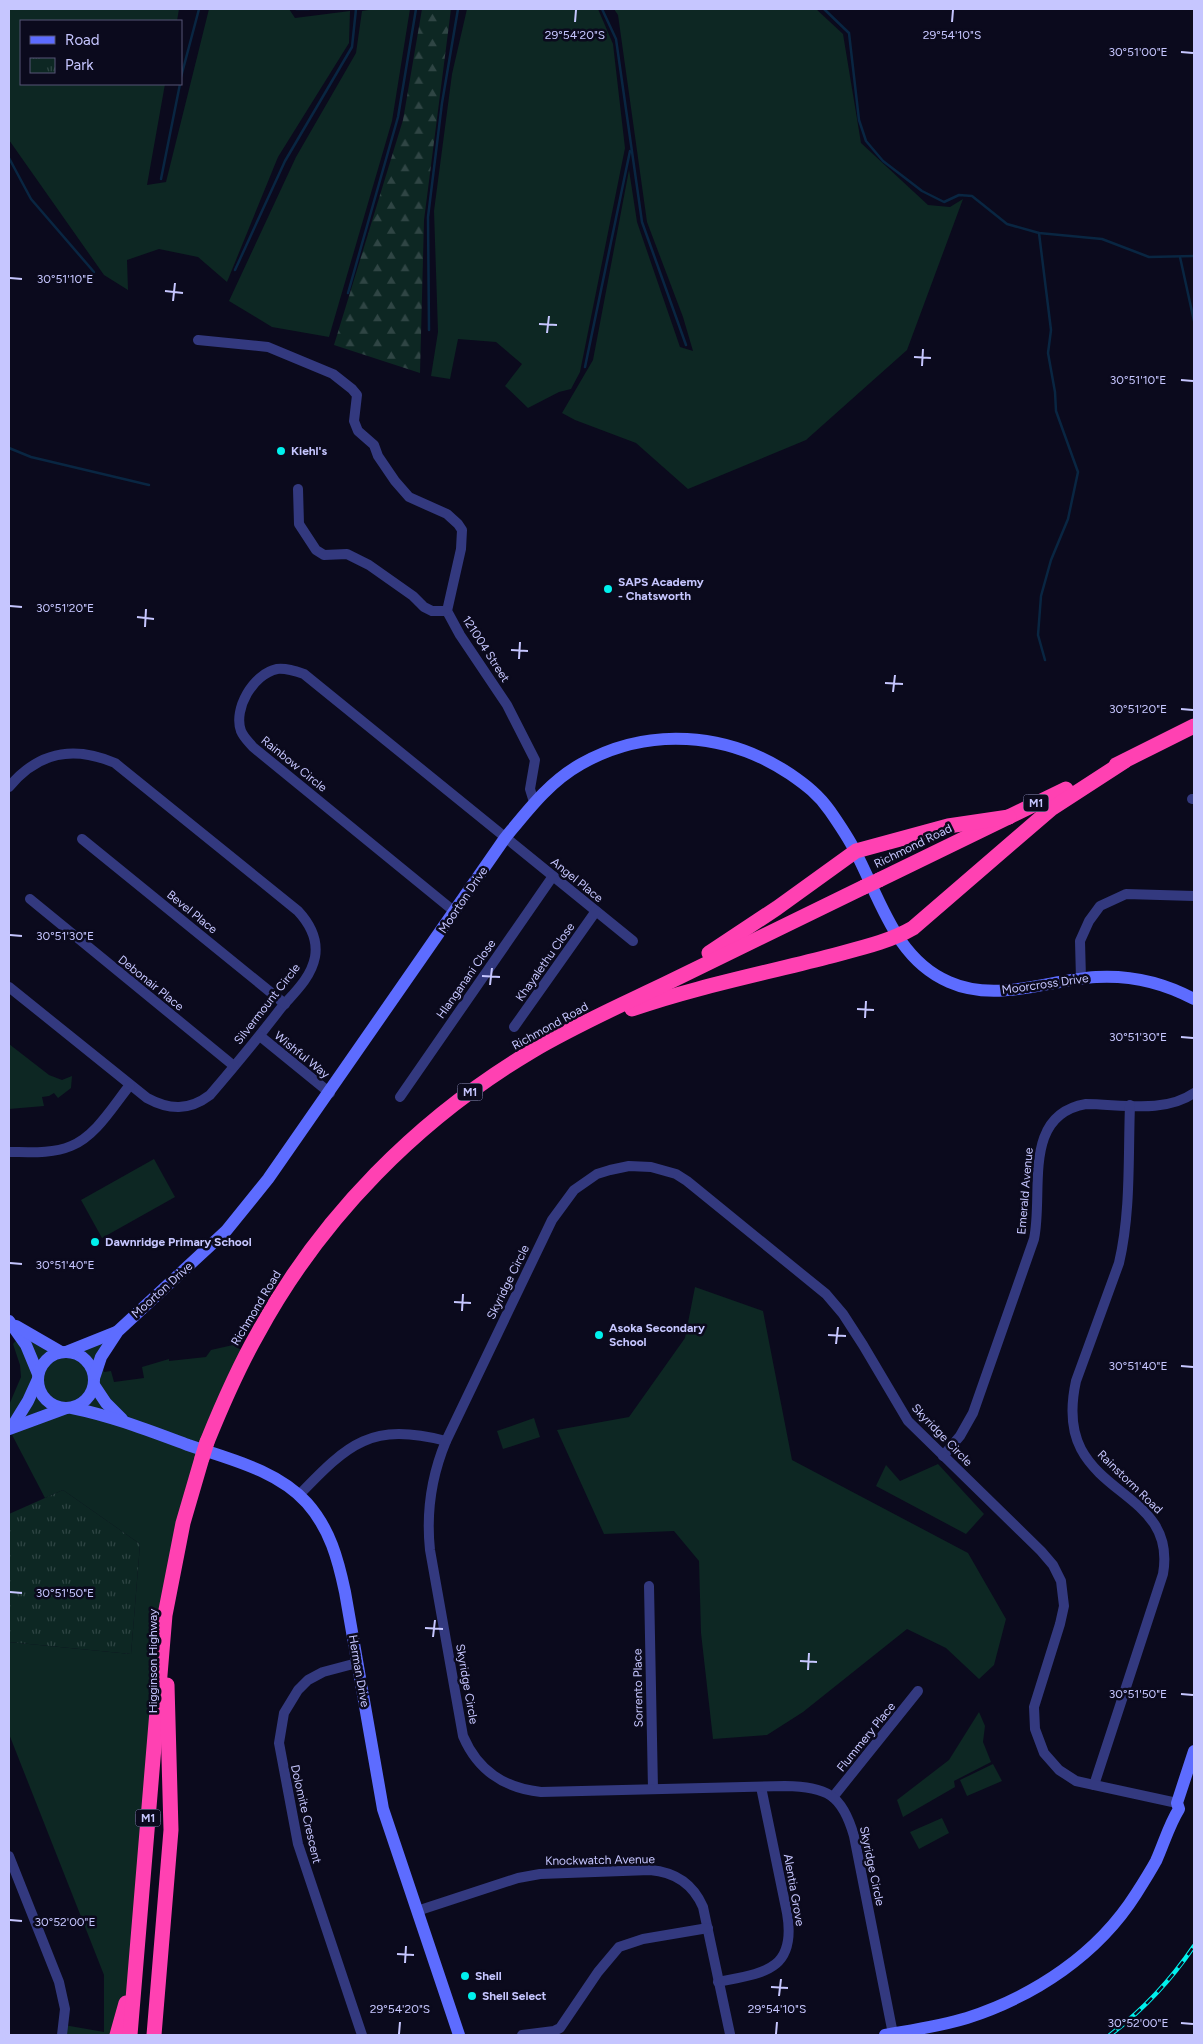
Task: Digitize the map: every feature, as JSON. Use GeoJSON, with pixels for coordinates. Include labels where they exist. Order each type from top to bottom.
{"type":"FeatureCollection","features":[{"type":"Feature","properties":{"kind":"highway","name":"Richmond Road"},"geometry":{"type":"LineString","coordinates":[[169,1602],[183,1523],[207,1442],[239,1368],[258,1332],[300,1266],[332,1223],[366,1184],[424,1128],[486,1081],[532,1051],[630,1000],[1194,726]]}},
{"type":"Feature","properties":{"kind":"highway"},"geometry":{"type":"LineString","coordinates":[[532,1051],[656,1000],[802,964],[898,937],[913,928],[1051,808],[1125,761]]}},
{"type":"Feature","properties":{"kind":"highway"},"geometry":{"type":"LineString","coordinates":[[630,1000],[729,941],[856,851],[948,826],[1008,817]]}},
{"type":"Feature","properties":{"kind":"highway","name":"Higginson Highway"},"geometry":{"type":"LineString","coordinates":[[130,2035],[165,1614],[169,1602]]}},
{"type":"Feature","properties":{"kind":"highway","name":"Higginson Highway"},"geometry":{"type":"LineString","coordinates":[[154,2035],[171,1830],[167,1695],[169,1602]]}},
{"type":"Feature","properties":{"kind":"highway"},"geometry":{"type":"LineString","coordinates":[[117,2035],[125,2007],[139,1932]]}},
{"type":"Feature","properties":{"kind":"highway"},"geometry":{"type":"LineString","coordinates":[[163,1935],[165,1974],[163,2035]]}},
{"type":"Feature","properties":{"kind":"street","name":"121004 Street"},"geometry":{"type":"LineString","coordinates":[[198,340],[268,348],[333,374],[357,395],[354,415],[358,431],[374,445],[378,456],[395,481],[409,497],[447,514],[458,524],[462,530],[461,549],[447,611],[507,705],[535,760],[530,789],[534,802]]}},
{"type":"Feature","properties":{"kind":"street"},"geometry":{"type":"LineString","coordinates":[[298,489],[299,524],[316,550],[324,555],[347,554],[369,565],[413,596],[424,607],[432,611],[447,611]]}},
{"type":"Feature","properties":{"kind":"street","name":"Rainbow Circle"},"geometry":{"type":"LineString","coordinates":[[455,912],[253,747],[245,738],[239,722],[241,706],[251,689],[257,681],[270,671],[284,669],[304,674],[505,838]]}},
{"type":"Feature","properties":{"kind":"street","name":"Moorton Drive"},"geometry":{"type":"LineString","coordinates":[[94,1382],[101,1357],[118,1330],[226,1231],[268,1179],[330,1093],[505,838],[534,802],[554,782],[569,772],[593,758],[610,752],[664,739],[680,738],[716,742],[748,751],[767,759],[808,787],[830,810],[856,851],[876,897]]}},
{"type":"Feature","properties":{"kind":"street","name":"Silvermount Circle"},"geometry":{"type":"LineString","coordinates":[[9,787],[17,777],[36,763],[63,754],[94,756],[115,763],[298,912],[307,922],[316,946],[313,964],[304,982],[210,1095],[202,1101],[186,1107],[160,1105],[130,1086],[9,987]]}},
{"type":"Feature","properties":{"kind":"street","name":"Angel Place"},"geometry":{"type":"LineString","coordinates":[[505,838],[633,940]]}},
{"type":"Feature","properties":{"kind":"street","name":"Bevel Place"},"geometry":{"type":"LineString","coordinates":[[82,839],[285,1004]]}},
{"type":"Feature","properties":{"kind":"street","name":"Hlanganani Close"},"geometry":{"type":"LineString","coordinates":[[400,1097],[553,876]]}},
{"type":"Feature","properties":{"kind":"street"},"geometry":{"type":"LineString","coordinates":[[1080,979],[1080,941],[1084,929],[1100,906],[1126,894],[1194,896]]}},
{"type":"Feature","properties":{"kind":"street","name":"Moorcross Drive"},"geometry":{"type":"LineString","coordinates":[[876,897],[898,937],[920,965],[940,978],[958,986],[1000,991],[1104,977],[1132,979],[1165,986],[1194,999]]}},
{"type":"Feature","properties":{"kind":"street","name":"Debonair Place"},"geometry":{"type":"LineString","coordinates":[[30,899],[234,1066]]}},
{"type":"Feature","properties":{"kind":"street","name":"Khayalethu Close"},"geometry":{"type":"LineString","coordinates":[[514,1028],[596,911]]}},
{"type":"Feature","properties":{"kind":"street","name":"Wishful Way"},"geometry":{"type":"LineString","coordinates":[[260,1036],[330,1093]]}},
{"type":"Feature","properties":{"kind":"street"},"geometry":{"type":"LineString","coordinates":[[9,1152],[58,1149],[70,1147],[80,1142],[95,1128],[130,1086]]}},
{"type":"Feature","properties":{"kind":"street","name":"Emerald Avenue"},"geometry":{"type":"LineString","coordinates":[[943,1456],[960,1436],[973,1413],[1034,1239],[1041,1153],[1046,1130],[1052,1120],[1061,1112],[1076,1105],[1171,1104],[1194,1093]]}},
{"type":"Feature","properties":{"kind":"street","name":"Rainstorm Road"},"geometry":{"type":"LineString","coordinates":[[1094,1785],[1163,1574],[1165,1562],[1163,1543],[1156,1524],[1087,1458],[1077,1438],[1072,1417],[1073,1394],[1076,1382],[1122,1250],[1126,1216],[1130,1105]]}},
{"type":"Feature","properties":{"kind":"street","name":"Skyridge Circle"},"geometry":{"type":"LineString","coordinates":[[889,2035],[854,1836],[846,1815],[833,1797],[813,1788],[761,1787],[527,1791],[496,1779],[473,1756],[464,1736],[428,1534],[430,1491],[434,1472],[446,1441],[552,1220],[574,1190],[597,1174],[620,1167],[638,1165],[660,1168],[676,1174],[753,1232],[826,1294],[843,1314],[908,1421],[1041,1551],[1057,1572],[1063,1588],[1063,1615],[1036,1702],[1035,1729],[1044,1753],[1059,1770],[1076,1781],[1177,1803]]}},
{"type":"Feature","properties":{"kind":"street"},"geometry":{"type":"LineString","coordinates":[[9,1321],[64,1352],[76,1354],[85,1359],[91,1368],[94,1382],[86,1399],[69,1408],[10,1428]]}},
{"type":"Feature","properties":{"kind":"street"},"geometry":{"type":"LineString","coordinates":[[9,1321],[26,1345],[38,1376],[40,1390],[46,1400],[55,1406],[69,1408]]}},
{"type":"Feature","properties":{"kind":"street","name":"Moorton Drive"},"geometry":{"type":"LineString","coordinates":[[64,1352],[118,1330]]}},
{"type":"Feature","properties":{"kind":"street"},"geometry":{"type":"LineString","coordinates":[[10,1428],[28,1401],[46,1359],[64,1352]]}},
{"type":"Feature","properties":{"kind":"street","name":"Herman Drive"},"geometry":{"type":"LineString","coordinates":[[94,1382],[106,1403],[126,1422]]}},
{"type":"Feature","properties":{"kind":"street","name":"Herman Drive"},"geometry":{"type":"LineString","coordinates":[[69,1408],[100,1414],[126,1422],[269,1474],[299,1495],[318,1517],[332,1543],[345,1592],[383,1809],[459,2035]]}},
{"type":"Feature","properties":{"kind":"street"},"geometry":{"type":"LineString","coordinates":[[299,1495],[332,1460],[344,1451],[362,1442],[390,1434],[402,1433],[416,1434],[446,1441]]}},
{"type":"Feature","properties":{"kind":"street","name":"Sorrento Place"},"geometry":{"type":"LineString","coordinates":[[649,1586],[653,1789]]}},
{"type":"Feature","properties":{"kind":"street","name":"Dolomite Crescent"},"geometry":{"type":"LineString","coordinates":[[357,1663],[323,1672],[308,1680],[298,1690],[284,1713],[279,1743],[298,1844],[362,2035]]}},
{"type":"Feature","properties":{"kind":"street","name":"Flummery Place"},"geometry":{"type":"LineString","coordinates":[[833,1797],[918,1691]]}},
{"type":"Feature","properties":{"kind":"street"},"geometry":{"type":"LineString","coordinates":[[889,2035],[952,2022],[1003,2004],[1050,1980],[1101,1937],[1135,1896],[1155,1861],[1179,1809],[1177,1803],[1194,1751]]}},
{"type":"Feature","properties":{"kind":"street","name":"Alentia Grove"},"geometry":{"type":"LineString","coordinates":[[718,1982],[763,1972],[777,1963],[789,1942],[788,1920],[761,1787]]}},
{"type":"Feature","properties":{"kind":"street"},"geometry":{"type":"LineString","coordinates":[[9,1856],[59,1982],[65,2009],[62,2035]]}},
{"type":"Feature","properties":{"kind":"street","name":"Knockwatch Avenue"},"geometry":{"type":"LineString","coordinates":[[417,1911],[518,1878],[540,1874],[650,1870],[668,1872],[683,1880],[692,1888],[703,1907],[730,2034]]}},
{"type":"Feature","properties":{"kind":"street"},"geometry":{"type":"LineString","coordinates":[[522,2035],[554,2031],[560,2028],[598,1972],[620,1946],[643,1938],[708,1928]]}},
{"type":"Feature","properties":{"kind":"green space"},"geometry":{"type":"Polygon","coordinates":[[[9,9],[179,9],[177,20],[20,20],[20,85],[165,85],[147,185],[166,182],[209,9],[289,9],[295,18],[350,11],[349,43],[278,157],[227,282],[198,257],[159,249],[127,260],[128,290],[104,275],[9,140],[9,9]]]}},
{"type":"Feature","properties":{"kind":"green space"},"geometry":{"type":"Polygon","coordinates":[[[410,9],[392,121],[329,337],[272,327],[229,301],[296,157],[356,53],[362,11],[410,9]]]}},
{"type":"Feature","properties":{"kind":"green space"},"geometry":{"type":"Polygon","coordinates":[[[422,9],[451,9],[424,220],[420,373],[334,345],[403,120],[422,9]]]}},
{"type":"Feature","properties":{"kind":"green space"},"geometry":{"type":"Polygon","coordinates":[[[467,9],[598,9],[613,44],[625,148],[580,372],[571,389],[559,392],[528,408],[505,386],[522,364],[496,342],[458,339],[450,379],[431,376],[438,332],[434,211],[452,74],[467,9]]]}},
{"type":"Feature","properties":{"kind":"green space"},"geometry":{"type":"Polygon","coordinates":[[[614,9],[816,9],[843,34],[861,143],[928,205],[950,207],[963,199],[907,350],[806,440],[688,489],[636,443],[575,420],[562,413],[593,360],[629,170],[637,222],[680,347],[693,351],[683,317],[647,222],[618,15],[614,9]]]}},
{"type":"Feature","properties":{"kind":"green space"},"geometry":{"type":"Polygon","coordinates":[[[9,1044],[49,1075],[62,1080],[72,1076],[71,1088],[58,1098],[54,1093],[42,1097],[44,1106],[9,1109],[9,1044]]]}},
{"type":"Feature","properties":{"kind":"green space"},"geometry":{"type":"Polygon","coordinates":[[[154,1159],[175,1197],[102,1238],[81,1200],[154,1159]]]}},
{"type":"Feature","properties":{"kind":"green space"},"geometry":{"type":"Polygon","coordinates":[[[695,1287],[763,1311],[792,1460],[968,1553],[1006,1619],[994,1665],[979,1679],[946,1648],[907,1629],[803,1712],[767,1735],[713,1739],[701,1633],[699,1561],[674,1531],[604,1534],[557,1430],[629,1417],[685,1338],[695,1287]]]}},
{"type":"Feature","properties":{"kind":"green space"},"geometry":{"type":"Polygon","coordinates":[[[118,1330],[101,1358],[104,1372],[111,1371],[114,1382],[144,1378],[142,1367],[169,1359],[169,1361],[206,1357],[211,1350],[233,1345],[246,1353],[239,1367],[174,1560],[130,2035],[61,2035],[64,2025],[104,2032],[104,1975],[9,1734],[9,1642],[131,1654],[140,1544],[63,1490],[45,1498],[9,1429],[9,1405],[21,1377],[20,1365],[13,1344],[24,1331],[61,1351],[118,1330]]]}},
{"type":"Feature","properties":{"kind":"green space"},"geometry":{"type":"Polygon","coordinates":[[[534,1418],[540,1437],[503,1449],[497,1431],[534,1418]]]}},
{"type":"Feature","properties":{"kind":"green space"},"geometry":{"type":"Polygon","coordinates":[[[938,1464],[984,1514],[966,1534],[876,1486],[886,1465],[900,1481],[938,1464]]]}},
{"type":"Feature","properties":{"kind":"green space"},"geometry":{"type":"Polygon","coordinates":[[[63,1490],[140,1544],[131,1654],[9,1642],[9,1514],[63,1490]]]}},
{"type":"Feature","properties":{"kind":"green space"},"geometry":{"type":"Polygon","coordinates":[[[979,1712],[985,1726],[983,1742],[991,1762],[954,1781],[955,1787],[903,1817],[897,1800],[949,1760],[979,1712]]]}},
{"type":"Feature","properties":{"kind":"green space"},"geometry":{"type":"Polygon","coordinates":[[[993,1764],[1002,1781],[967,1796],[960,1780],[993,1764]]]}},
{"type":"Feature","properties":{"kind":"green space"},"geometry":{"type":"Polygon","coordinates":[[[942,1818],[949,1833],[919,1849],[910,1832],[942,1818]]]}},
{"type":"Feature","properties":{"kind":"waterway"},"geometry":{"type":"LineString","coordinates":[[182,73],[199,9]]}},
{"type":"Feature","properties":{"kind":"waterway"},"geometry":{"type":"LineString","coordinates":[[296,9],[309,9]]}},
{"type":"Feature","properties":{"kind":"waterway"},"geometry":{"type":"LineString","coordinates":[[235,270],[285,161],[352,47],[356,9]]}},
{"type":"Feature","properties":{"kind":"waterway"},"geometry":{"type":"LineString","coordinates":[[348,293],[398,117],[416,9]]}},
{"type":"Feature","properties":{"kind":"waterway"},"geometry":{"type":"LineString","coordinates":[[429,330],[428,217],[442,103],[458,9]]}},
{"type":"Feature","properties":{"kind":"waterway"},"geometry":{"type":"LineString","coordinates":[[602,9],[616,39],[642,222],[686,345]]}},
{"type":"Feature","properties":{"kind":"waterway"},"geometry":{"type":"LineString","coordinates":[[824,9],[849,33],[859,120],[866,141],[883,161],[922,191],[944,202],[959,195],[972,196],[1007,224],[1039,233],[1102,239],[1149,257],[1194,256]]}},
{"type":"Feature","properties":{"kind":"waterway"},"geometry":{"type":"LineString","coordinates":[[161,179],[180,85]]}},
{"type":"Feature","properties":{"kind":"waterway"},"geometry":{"type":"LineString","coordinates":[[585,367],[630,151]]}},
{"type":"Feature","properties":{"kind":"waterway"},"geometry":{"type":"LineString","coordinates":[[9,158],[31,199],[94,272]]}},
{"type":"Feature","properties":{"kind":"waterway"},"geometry":{"type":"LineString","coordinates":[[1039,233],[1051,330],[1048,353],[1055,392],[1056,411],[1078,472],[1068,519],[1051,560],[1041,596],[1038,635],[1045,660]]}},
{"type":"Feature","properties":{"kind":"waterway"},"geometry":{"type":"LineString","coordinates":[[1180,257],[1194,321]]}},
{"type":"Feature","properties":{"kind":"waterway"},"geometry":{"type":"LineString","coordinates":[[9,448],[31,457],[149,485]]}},
{"type":"Feature","properties":{"kind":"railway"},"geometry":{"type":"LineString","coordinates":[[1110,2035],[1156,1994],[1194,1946]]}},
{"type":"Feature","properties":{"kind":"place","name":"Kiehl's"},"geometry":{"type":"Point","coordinates":[281,451]}},
{"type":"Feature","properties":{"kind":"place","name":"SAPS Academy - Chatsworth"},"geometry":{"type":"Point","coordinates":[608,589]}},
{"type":"Feature","properties":{"kind":"place","name":"Dawnridge Primary School"},"geometry":{"type":"Point","coordinates":[95,1242]}},
{"type":"Feature","properties":{"kind":"place","name":"Asoka Secondary School"},"geometry":{"type":"Point","coordinates":[599,1335]}},
{"type":"Feature","properties":{"kind":"place","name":"Shell"},"geometry":{"type":"Point","coordinates":[465,1976]}},
{"type":"Feature","properties":{"kind":"place","name":"Shell Select"},"geometry":{"type":"Point","coordinates":[472,1996]}}]}
